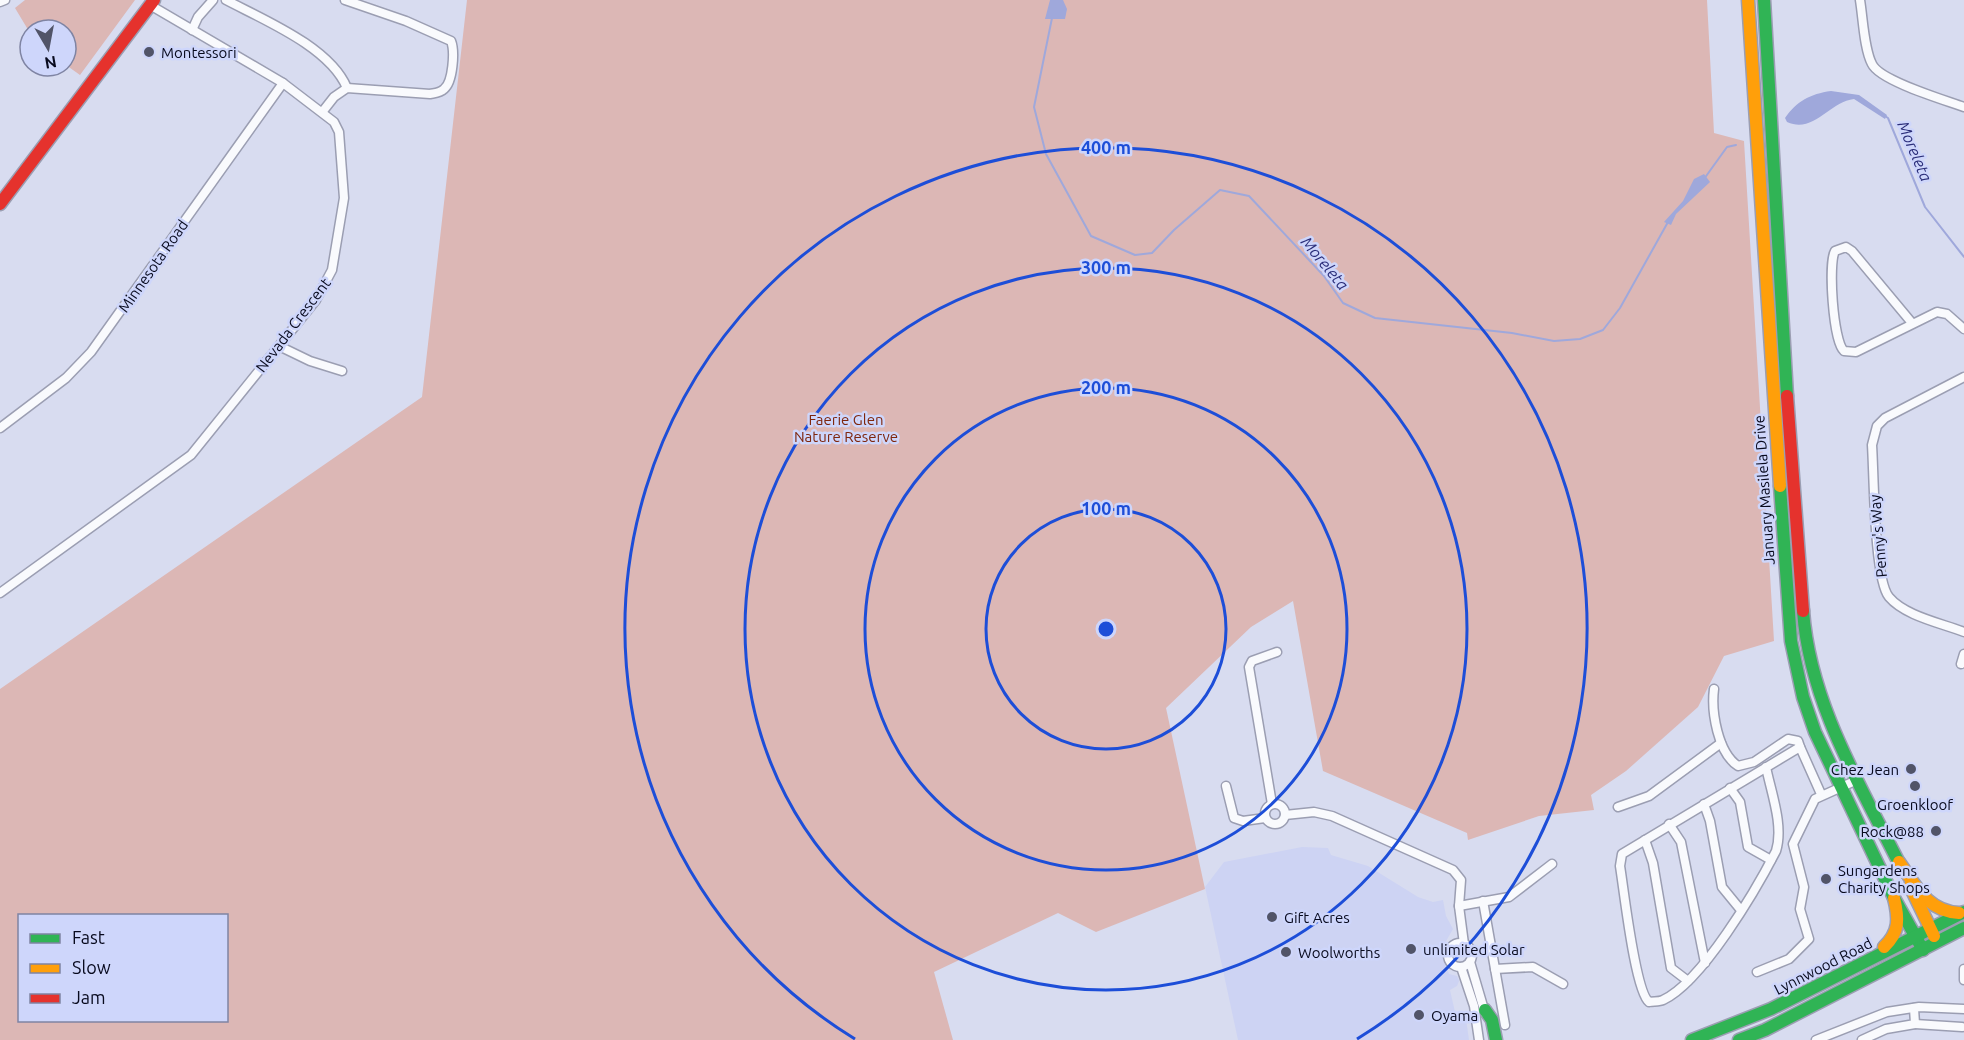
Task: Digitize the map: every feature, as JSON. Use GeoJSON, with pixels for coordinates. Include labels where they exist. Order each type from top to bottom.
{"type":"FeatureCollection","features":[{"type":"Feature","properties":{"kind":"main road","name":"January Masilela Drive"},"geometry":{"type":"LineString","coordinates":[[1749,0],[1787,617],[1803,697],[1815,732],[1894,898],[1923,950]]}},
{"type":"Feature","properties":{"kind":"main road","name":"January Masilela Drive"},"geometry":{"type":"LineString","coordinates":[[1764,0],[1786,385],[1805,636],[1827,717],[1899,862],[1936,943]]}},
{"type":"Feature","properties":{"kind":"main road"},"geometry":{"type":"LineString","coordinates":[[0,204],[152,3]]}},
{"type":"Feature","properties":{"kind":"main road"},"geometry":{"type":"LineString","coordinates":[[1899,862],[1929,905],[1938,911],[1963,912]]}},
{"type":"Feature","properties":{"kind":"main road"},"geometry":{"type":"LineString","coordinates":[[1853,968],[1884,947],[1897,934],[1900,923],[1894,898]]}},
{"type":"Feature","properties":{"kind":"main road","name":"Lynnwood Road"},"geometry":{"type":"LineString","coordinates":[[1692,1040],[1771,1009],[1963,912]]}},
{"type":"Feature","properties":{"kind":"main road","name":"Lynnwood Road"},"geometry":{"type":"LineString","coordinates":[[1739,1040],[1765,1030],[1964,928]]}},
{"type":"Feature","properties":{"kind":"main road"},"geometry":{"type":"LineString","coordinates":[[1485,1010],[1492,1020],[1496,1040]]}},
{"type":"Feature","properties":{"kind":"street"},"geometry":{"type":"LineString","coordinates":[[0,2],[5,0]]}},
{"type":"Feature","properties":{"kind":"street"},"geometry":{"type":"LineString","coordinates":[[192,30],[198,17],[213,0]]}},
{"type":"Feature","properties":{"kind":"street"},"geometry":{"type":"LineString","coordinates":[[226,0],[287,33],[324,59],[340,75],[346,88]]}},
{"type":"Feature","properties":{"kind":"street"},"geometry":{"type":"LineString","coordinates":[[323,111],[334,97],[346,88],[437,93],[448,85],[454,50],[451,41],[345,0]]}},
{"type":"Feature","properties":{"kind":"street"},"geometry":{"type":"LineString","coordinates":[[1860,0],[1871,62],[1876,70],[1890,78],[1964,107]]}},
{"type":"Feature","properties":{"kind":"street","name":"Nevada Crescent"},"geometry":{"type":"LineString","coordinates":[[0,593],[181,464],[198,448],[325,287],[334,260],[344,187],[339,132],[330,118],[283,83],[192,30],[152,3]]}},
{"type":"Feature","properties":{"kind":"street","name":"Minnesota Road"},"geometry":{"type":"LineString","coordinates":[[0,428],[66,378],[91,352],[283,83]]}},
{"type":"Feature","properties":{"kind":"street"},"geometry":{"type":"LineString","coordinates":[[1912,323],[1852,251],[1846,247],[1836,251],[1832,262],[1835,327],[1841,350],[1848,353],[1856,352],[1912,323],[1941,312],[1964,328]]}},
{"type":"Feature","properties":{"kind":"street"},"geometry":{"type":"LineString","coordinates":[[279,346],[309,361],[342,371]]}},
{"type":"Feature","properties":{"kind":"street","name":"Penny's Way"},"geometry":{"type":"LineString","coordinates":[[1964,377],[1894,412],[1876,426],[1872,445],[1880,566],[1884,590],[1897,604],[1964,632]]}},
{"type":"Feature","properties":{"kind":"street"},"geometry":{"type":"LineString","coordinates":[[1272,804],[1249,667],[1252,661],[1277,652]]}},
{"type":"Feature","properties":{"kind":"street"},"geometry":{"type":"LineString","coordinates":[[1961,664],[1964,654]]}},
{"type":"Feature","properties":{"kind":"street"},"geometry":{"type":"LineString","coordinates":[[1714,690],[1713,697],[1721,743],[1729,760],[1738,766],[1754,762],[1788,739],[1798,741],[1821,794]]}},
{"type":"Feature","properties":{"kind":"street"},"geometry":{"type":"LineString","coordinates":[[1618,807],[1649,796],[1721,743]]}},
{"type":"Feature","properties":{"kind":"street"},"geometry":{"type":"LineString","coordinates":[[1766,767],[1779,840],[1771,860],[1705,963],[1688,981],[1662,1001],[1649,1002],[1643,997],[1620,858],[1670,824],[1730,788],[1800,747]]}},
{"type":"Feature","properties":{"kind":"street"},"geometry":{"type":"LineString","coordinates":[[1757,972],[1789,959],[1809,939],[1800,909],[1804,887],[1792,850],[1810,806],[1821,794],[1857,780]]}},
{"type":"Feature","properties":{"kind":"street"},"geometry":{"type":"LineString","coordinates":[[1226,786],[1234,818],[1243,821],[1265,818],[1276,824],[1285,815],[1314,812],[1332,816],[1445,864],[1461,880],[1459,906],[1464,944],[1472,954],[1470,962],[1485,1010],[1490,1040]]}},
{"type":"Feature","properties":{"kind":"street"},"geometry":{"type":"LineString","coordinates":[[1730,788],[1740,802],[1748,847],[1771,860]]}},
{"type":"Feature","properties":{"kind":"street"},"geometry":{"type":"LineString","coordinates":[[1265,818],[1266,808],[1272,804],[1281,806],[1285,815]]}},
{"type":"Feature","properties":{"kind":"street"},"geometry":{"type":"LineString","coordinates":[[1704,804],[1709,817],[1722,886],[1740,909]]}},
{"type":"Feature","properties":{"kind":"street"},"geometry":{"type":"LineString","coordinates":[[1670,824],[1681,842],[1705,963]]}},
{"type":"Feature","properties":{"kind":"street"},"geometry":{"type":"LineString","coordinates":[[1645,840],[1653,863],[1671,968],[1688,981]]}},
{"type":"Feature","properties":{"kind":"street"},"geometry":{"type":"LineString","coordinates":[[1459,906],[1513,895],[1552,864]]}},
{"type":"Feature","properties":{"kind":"street"},"geometry":{"type":"LineString","coordinates":[[1483,902],[1504,1025]]}},
{"type":"Feature","properties":{"kind":"street"},"geometry":{"type":"LineString","coordinates":[[1461,921],[1448,951],[1449,961],[1461,967],[1474,1006],[1479,1040]]}},
{"type":"Feature","properties":{"kind":"street"},"geometry":{"type":"LineString","coordinates":[[1452,946],[1464,944]]}},
{"type":"Feature","properties":{"kind":"street"},"geometry":{"type":"LineString","coordinates":[[1461,967],[1470,962]]}},
{"type":"Feature","properties":{"kind":"street"},"geometry":{"type":"LineString","coordinates":[[1495,969],[1533,967],[1563,984]]}},
{"type":"Feature","properties":{"kind":"street"},"geometry":{"type":"LineString","coordinates":[[1964,969],[1964,980]]}},
{"type":"Feature","properties":{"kind":"street"},"geometry":{"type":"LineString","coordinates":[[1815,1040],[1887,1012],[1914,1008],[1964,1009]]}},
{"type":"Feature","properties":{"kind":"street"},"geometry":{"type":"LineString","coordinates":[[1914,1008],[1915,1024]]}},
{"type":"Feature","properties":{"kind":"street"},"geometry":{"type":"LineString","coordinates":[[1862,1040],[1886,1029],[1915,1024],[1962,1027]]}},
{"type":"Feature","properties":{"kind":"shaded area"},"geometry":{"type":"Polygon","coordinates":[[[1050,0],[1063,0],[1067,9],[1065,19],[1045,19],[1050,0]]]}},
{"type":"Feature","properties":{"kind":"shaded area"},"geometry":{"type":"Polygon","coordinates":[[[1831,91],[1859,95],[1887,115],[1885,119],[1854,99],[1845,101],[1805,124],[1797,125],[1787,122],[1785,118],[1799,103],[1810,96],[1831,91]]]}},
{"type":"Feature","properties":{"kind":"shaded area"},"geometry":{"type":"Polygon","coordinates":[[[1704,174],[1710,182],[1676,214],[1671,225],[1664,222],[1683,201],[1694,179],[1704,174]]]}},
{"type":"Feature","properties":{"kind":"shaded area"},"geometry":{"type":"Polygon","coordinates":[[[1302,847],[1328,848],[1331,855],[1368,866],[1418,897],[1433,902],[1443,900],[1446,916],[1453,929],[1441,950],[1449,974],[1457,976],[1459,981],[1457,986],[1450,990],[1455,1012],[1461,1013],[1466,1019],[1469,1040],[1238,1040],[1205,887],[1224,862],[1302,847]]]}},
{"type":"Feature","properties":{"kind":"green space"},"geometry":{"type":"Polygon","coordinates":[[[25,0],[135,0],[80,75],[78,74],[78,18],[21,18],[15,8],[25,0]]]}},
{"type":"Feature","properties":{"kind":"green space","name":"Faerie Glen Nature Reserve"},"geometry":{"type":"Polygon","coordinates":[[[467,0],[1707,0],[1714,133],[1744,141],[1774,641],[1724,656],[1698,707],[1626,771],[1591,795],[1594,810],[1539,816],[1468,840],[1467,833],[1323,771],[1293,601],[1251,627],[1166,708],[1205,889],[1096,932],[1058,913],[934,972],[953,1040],[0,1040],[0,689],[422,397],[467,0]]]}},
{"type":"Feature","properties":{"kind":"waterway","name":"Moreleta"},"geometry":{"type":"LineString","coordinates":[[1052,18],[1034,107],[1046,154],[1091,236],[1135,255],[1152,253],[1174,230],[1220,190],[1249,196],[1324,276],[1343,303],[1375,318],[1512,333],[1554,341],[1580,339],[1603,330],[1620,308],[1668,222]]}},
{"type":"Feature","properties":{"kind":"waterway","name":"Moreleta"},"geometry":{"type":"LineString","coordinates":[[1885,116],[1888,118],[1925,207],[1964,257]]}},
{"type":"Feature","properties":{"kind":"waterway","name":"Moreleta"},"geometry":{"type":"LineString","coordinates":[[1704,179],[1727,147],[1736,145]]}},
{"type":"Feature","properties":{"kind":"traffic: fast"},"geometry":{"type":"LineString","coordinates":[[1764,0],[1787,396]]}},
{"type":"Feature","properties":{"kind":"traffic: fast"},"geometry":{"type":"LineString","coordinates":[[1780,486],[1791,641],[1803,697],[1815,732],[1894,898],[1923,950]]}},
{"type":"Feature","properties":{"kind":"traffic: fast"},"geometry":{"type":"LineString","coordinates":[[1803,611],[1808,646],[1827,713],[1855,777],[1903,871]]}},
{"type":"Feature","properties":{"kind":"traffic: fast"},"geometry":{"type":"LineString","coordinates":[[1692,1040],[1771,1009],[1964,912]]}},
{"type":"Feature","properties":{"kind":"traffic: fast"},"geometry":{"type":"LineString","coordinates":[[1739,1040],[1765,1030],[1964,928]]}},
{"type":"Feature","properties":{"kind":"traffic: fast"},"geometry":{"type":"LineString","coordinates":[[1485,1010],[1492,1020],[1496,1040]]}},
{"type":"Feature","properties":{"kind":"traffic: slow"},"geometry":{"type":"LineString","coordinates":[[1748,0],[1780,486]]}},
{"type":"Feature","properties":{"kind":"traffic: slow"},"geometry":{"type":"LineString","coordinates":[[1899,862],[1923,896],[1930,902],[1939,908],[1959,913]]}},
{"type":"Feature","properties":{"kind":"traffic: slow"},"geometry":{"type":"LineString","coordinates":[[1910,886],[1934,936]]}},
{"type":"Feature","properties":{"kind":"traffic: slow"},"geometry":{"type":"LineString","coordinates":[[1884,947],[1896,930],[1897,912],[1894,898]]}},
{"type":"Feature","properties":{"kind":"traffic: jam"},"geometry":{"type":"LineString","coordinates":[[0,204],[154,0]]}},
{"type":"Feature","properties":{"kind":"traffic: jam"},"geometry":{"type":"LineString","coordinates":[[1787,396],[1803,611]]}},
{"type":"Feature","properties":{"kind":"place","name":"Montessori"},"geometry":{"type":"Point","coordinates":[149,52]}},
{"type":"Feature","properties":{"kind":"place","name":"Chez Jean"},"geometry":{"type":"Point","coordinates":[1911,769]}},
{"type":"Feature","properties":{"kind":"place","name":"Groenkloof"},"geometry":{"type":"Point","coordinates":[1915,786]}},
{"type":"Feature","properties":{"kind":"place","name":"Rock@88"},"geometry":{"type":"Point","coordinates":[1936,831]}},
{"type":"Feature","properties":{"kind":"place","name":"Sungardens Charity Shops"},"geometry":{"type":"Point","coordinates":[1826,879]}},
{"type":"Feature","properties":{"kind":"place","name":"Gift Acres"},"geometry":{"type":"Point","coordinates":[1272,917]}},
{"type":"Feature","properties":{"kind":"place","name":"unlimited Solar"},"geometry":{"type":"Point","coordinates":[1411,949]}},
{"type":"Feature","properties":{"kind":"place","name":"Woolworths"},"geometry":{"type":"Point","coordinates":[1286,952]}},
{"type":"Feature","properties":{"kind":"place","name":"Oyama"},"geometry":{"type":"Point","coordinates":[1419,1015]}}]}
